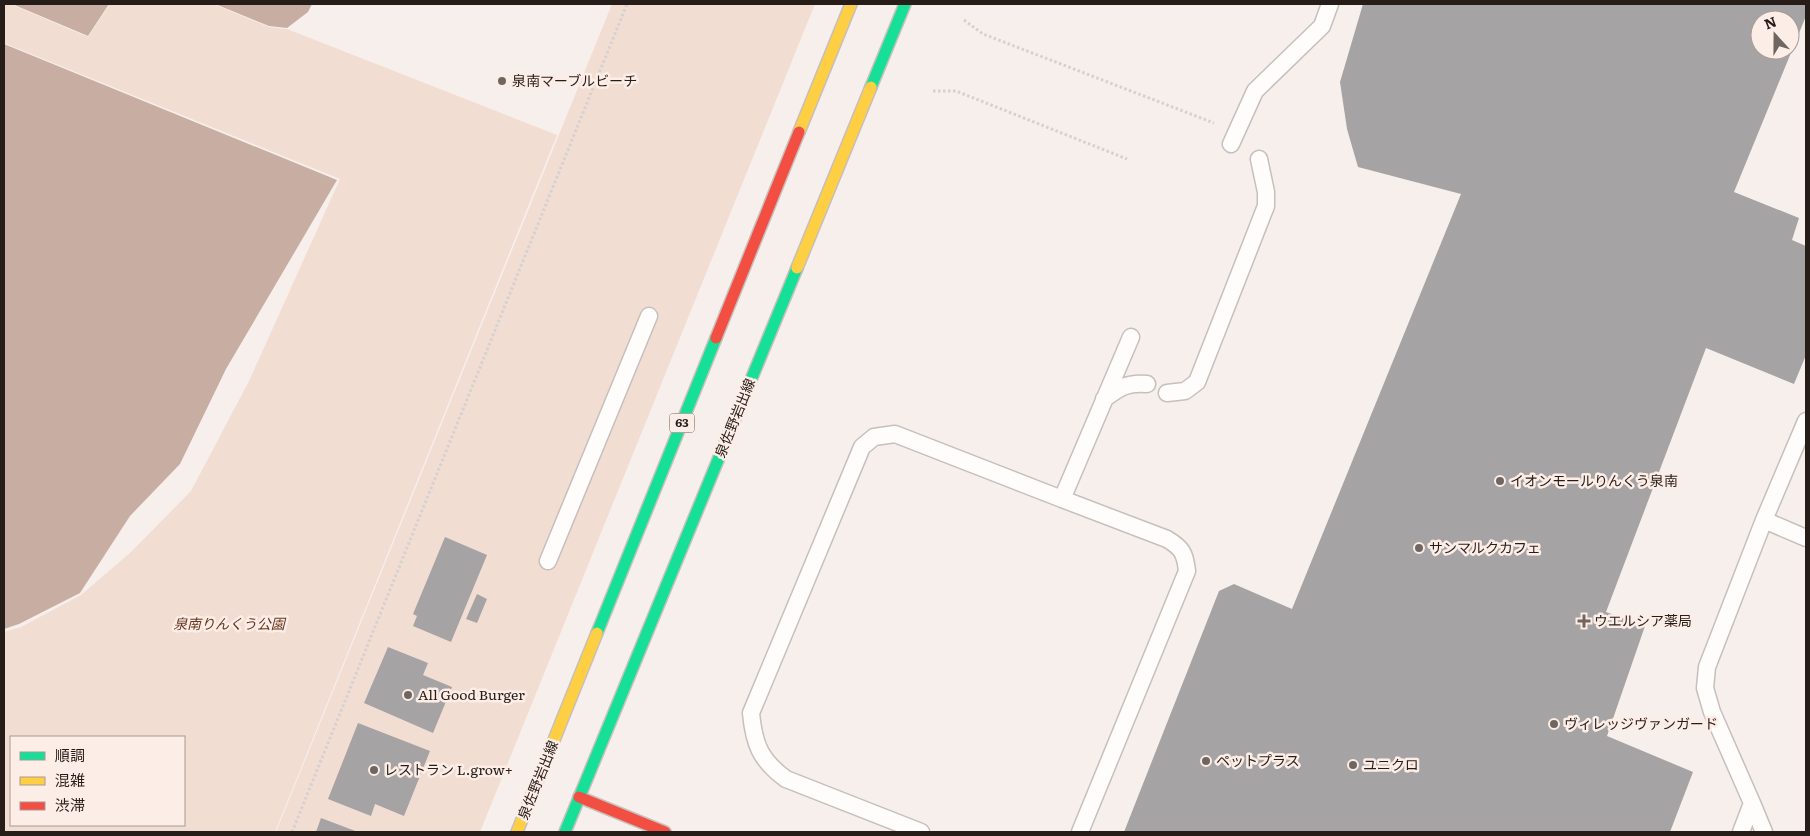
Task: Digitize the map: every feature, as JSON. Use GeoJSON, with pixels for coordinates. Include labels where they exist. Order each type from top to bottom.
{"type":"FeatureCollection","features":[{"type":"Feature","properties":{"kind":"main road","name":"泉佐野岩出線"},"geometry":{"type":"LineString","coordinates":[[517,832],[851,4]]}},
{"type":"Feature","properties":{"kind":"main road","name":"泉佐野岩出線"},"geometry":{"type":"LineString","coordinates":[[565,832],[905,4]]}},
{"type":"Feature","properties":{"kind":"main road"},"geometry":{"type":"LineString","coordinates":[[579,797],[665,832]]}},
{"type":"Feature","properties":{"kind":"lane"},"geometry":{"type":"LineString","coordinates":[[1231,144],[1255,91],[1322,26],[1330,4]]}},
{"type":"Feature","properties":{"kind":"lane"},"geometry":{"type":"LineString","coordinates":[[1166,393],[1185,391],[1197,382],[1266,206],[1266,192],[1259,159]]}},
{"type":"Feature","properties":{"kind":"lane"},"geometry":{"type":"LineString","coordinates":[[543,559],[643,313]]}},
{"type":"Feature","properties":{"kind":"lane"},"geometry":{"type":"LineString","coordinates":[[1062,499],[1131,337]]}},
{"type":"Feature","properties":{"kind":"lane"},"geometry":{"type":"LineString","coordinates":[[1104,399],[1119,388],[1135,383],[1147,384]]}},
{"type":"Feature","properties":{"kind":"lane"},"geometry":{"type":"LineString","coordinates":[[1764,832],[1712,712],[1705,688],[1707,667],[1764,520],[1806,422]]}},
{"type":"Feature","properties":{"kind":"lane"},"geometry":{"type":"LineString","coordinates":[[920,832],[786,779],[772,769],[760,752],[753,731],[751,713],[862,447],[874,437],[895,434],[1167,539],[1179,546],[1186,558],[1188,571],[1080,832]]}},
{"type":"Feature","properties":{"kind":"lane"},"geometry":{"type":"LineString","coordinates":[[1764,520],[1806,538]]}},
{"type":"Feature","properties":{"kind":"lane"},"geometry":{"type":"LineString","coordinates":[[1741,832],[1752,803]]}},
{"type":"Feature","properties":{"kind":"path"},"geometry":{"type":"LineString","coordinates":[[292,832],[627,4]]}},
{"type":"Feature","properties":{"kind":"path"},"geometry":{"type":"LineString","coordinates":[[964,20],[983,34],[1214,123]]}},
{"type":"Feature","properties":{"kind":"path"},"geometry":{"type":"LineString","coordinates":[[933,91],[956,91],[1127,160]]}},
{"type":"Feature","properties":{"kind":"green space","name":"泉南りんくう公園"},"geometry":{"type":"Polygon","coordinates":[[[4,4],[10,4],[88,37],[110,4],[213,4],[269,27],[287,29],[557,135],[275,832],[4,832],[4,632],[21,627],[81,595],[131,552],[191,491],[249,381],[340,179],[4,43],[4,4]]]}},
{"type":"Feature","properties":{"kind":"green space"},"geometry":{"type":"Polygon","coordinates":[[[612,4],[815,4],[480,832],[276,832],[612,4]]]}},
{"type":"Feature","properties":{"kind":"shaded area"},"geometry":{"type":"Polygon","coordinates":[[[12,4],[109,4],[88,36],[12,4]]]}},
{"type":"Feature","properties":{"kind":"shaded area"},"geometry":{"type":"Polygon","coordinates":[[[215,4],[312,4],[308,12],[287,28],[269,26],[215,4]]]}},
{"type":"Feature","properties":{"kind":"shaded area"},"geometry":{"type":"Polygon","coordinates":[[[4,44],[337,180],[226,369],[180,464],[130,516],[80,593],[19,624],[4,629],[4,44]]]}},
{"type":"Feature","properties":{"kind":"building","name":"イオンモールりんくう泉南"},"geometry":{"type":"Polygon","coordinates":[[[1363,4],[1806,4],[1806,16],[1800,31],[1800,10],[1750,10],[1750,60],[1788,60],[1734,192],[1799,218],[1792,240],[1806,246],[1806,355],[1794,384],[1706,348],[1606,612],[1645,626],[1607,736],[1693,772],[1670,832],[1124,832],[1219,591],[1234,584],[1292,609],[1461,194],[1358,167],[1347,129],[1340,82],[1363,4]]]}},
{"type":"Feature","properties":{"kind":"building"},"geometry":{"type":"Polygon","coordinates":[[[445,537],[487,555],[451,642],[413,626],[417,616],[413,614],[445,537]]]}},
{"type":"Feature","properties":{"kind":"building"},"geometry":{"type":"Polygon","coordinates":[[[477,594],[487,599],[477,623],[466,619],[477,594]]]}},
{"type":"Feature","properties":{"kind":"building","name":"All Good Burger"},"geometry":{"type":"Polygon","coordinates":[[[388,647],[428,663],[423,675],[452,687],[433,733],[364,703],[388,647]]]}},
{"type":"Feature","properties":{"kind":"building"},"geometry":{"type":"Polygon","coordinates":[[[358,723],[430,751],[404,816],[375,804],[371,816],[328,799],[358,723]]]}},
{"type":"Feature","properties":{"kind":"building"},"geometry":{"type":"Polygon","coordinates":[[[321,818],[358,832],[316,832],[321,818]]]}},
{"type":"Feature","properties":{"kind":"traffic: fast"},"geometry":{"type":"LineString","coordinates":[[871,87],[905,4]]}},
{"type":"Feature","properties":{"kind":"traffic: fast"},"geometry":{"type":"LineString","coordinates":[[565,832],[797,268]]}},
{"type":"Feature","properties":{"kind":"traffic: fast"},"geometry":{"type":"LineString","coordinates":[[597,633],[716,338]]}},
{"type":"Feature","properties":{"kind":"traffic: slow"},"geometry":{"type":"LineString","coordinates":[[799,132],[851,4]]}},
{"type":"Feature","properties":{"kind":"traffic: slow"},"geometry":{"type":"LineString","coordinates":[[797,268],[871,87]]}},
{"type":"Feature","properties":{"kind":"traffic: slow"},"geometry":{"type":"LineString","coordinates":[[517,832],[597,633]]}},
{"type":"Feature","properties":{"kind":"traffic: jam"},"geometry":{"type":"LineString","coordinates":[[716,338],[799,132]]}},
{"type":"Feature","properties":{"kind":"traffic: jam"},"geometry":{"type":"LineString","coordinates":[[579,797],[665,832]]}},
{"type":"Feature","properties":{"kind":"place","name":"泉南マーブルビーチ"},"geometry":{"type":"Point","coordinates":[502,81]}},
{"type":"Feature","properties":{"kind":"place","name":"イオンモールりんくう泉南"},"geometry":{"type":"Point","coordinates":[1500,481]}},
{"type":"Feature","properties":{"kind":"place","name":"サンマルクカフェ"},"geometry":{"type":"Point","coordinates":[1419,548]}},
{"type":"Feature","properties":{"kind":"place","name":"ウエルシア薬局"},"geometry":{"type":"Point","coordinates":[1584,621]}},
{"type":"Feature","properties":{"kind":"place","name":"All Good Burger"},"geometry":{"type":"Point","coordinates":[408,695]}},
{"type":"Feature","properties":{"kind":"place","name":"ヴィレッジヴァンガード"},"geometry":{"type":"Point","coordinates":[1554,724]}},
{"type":"Feature","properties":{"kind":"place","name":"ペットプラス"},"geometry":{"type":"Point","coordinates":[1206,761]}},
{"type":"Feature","properties":{"kind":"place","name":"ユニクロ"},"geometry":{"type":"Point","coordinates":[1353,765]}},
{"type":"Feature","properties":{"kind":"place","name":"レストラン L.grow+"},"geometry":{"type":"Point","coordinates":[374,770]}}]}
